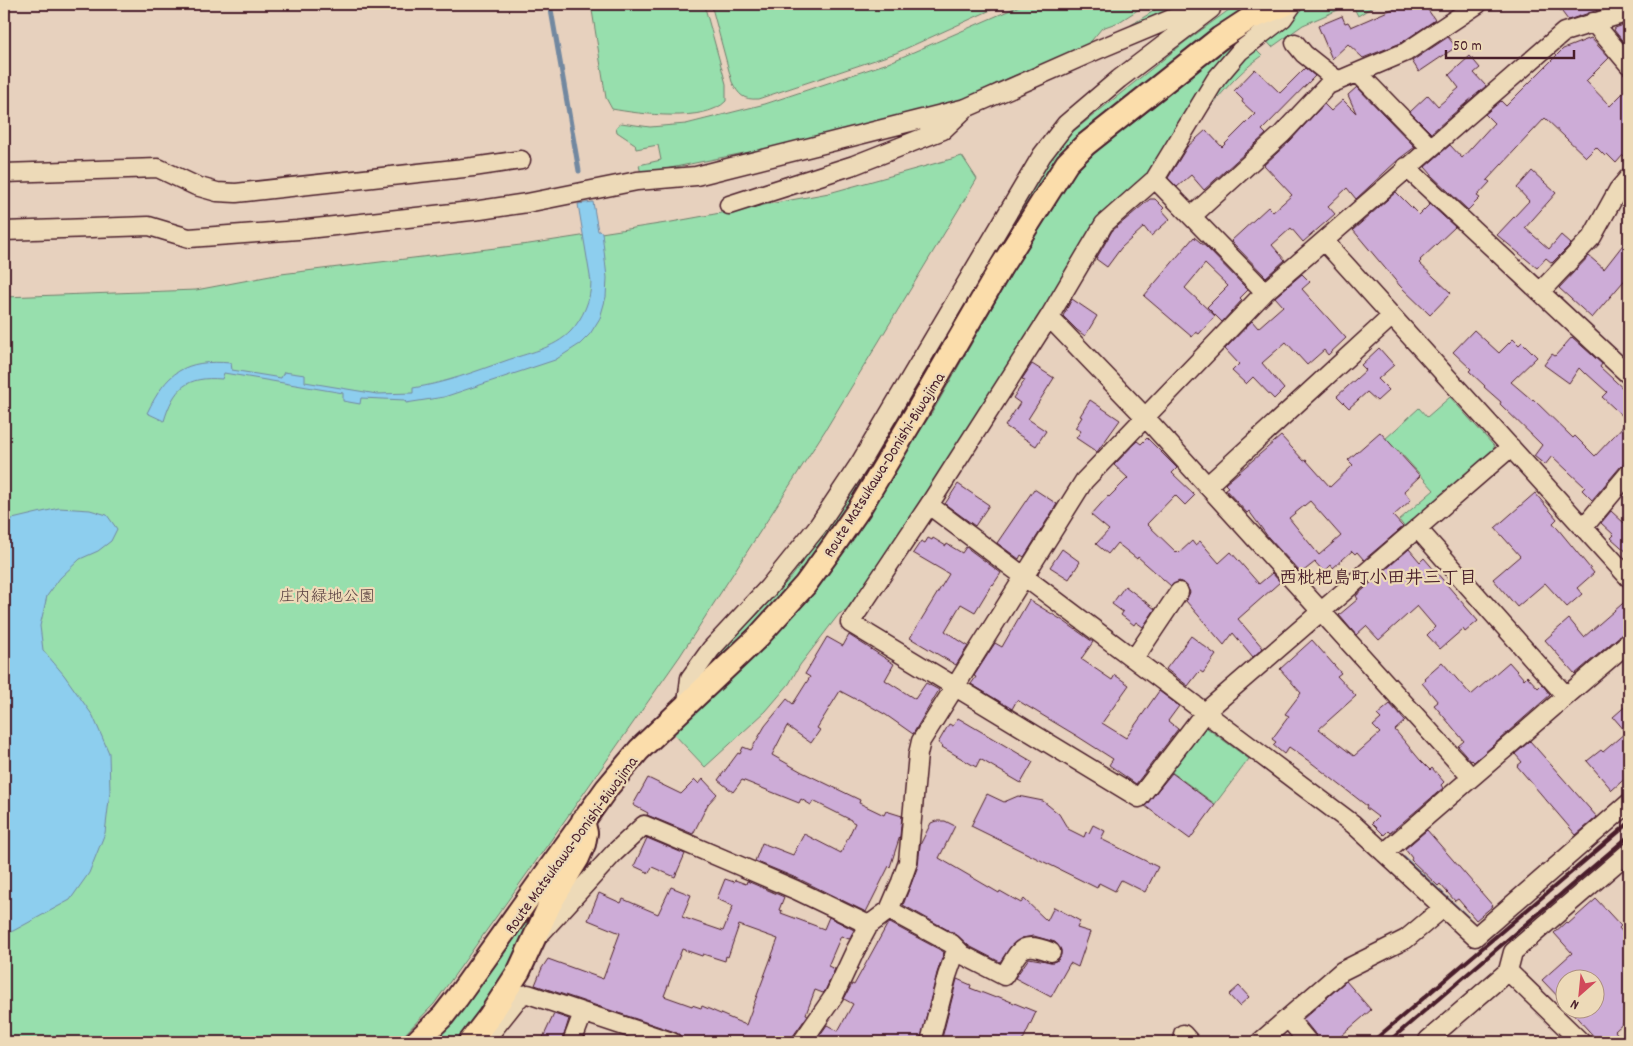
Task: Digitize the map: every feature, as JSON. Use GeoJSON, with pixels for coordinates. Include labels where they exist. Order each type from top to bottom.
{"type":"FeatureCollection","features":[{"type":"Feature","properties":{"kind":"main road","name":"Route Matsukawa-Donishi-Biwajima"},"geometry":{"type":"LineString","coordinates":[[416,1042],[443,1016],[457,998],[583,820],[639,750],[686,704],[721,674],[805,585],[859,509],[1000,267],[1067,163],[1085,145],[1220,38],[1249,20],[1287,4]]}},
{"type":"Feature","properties":{"kind":"main road"},"geometry":{"type":"LineString","coordinates":[[470,1042],[520,971],[550,904],[578,858],[586,833],[583,820]]}},
{"type":"Feature","properties":{"kind":"street"},"geometry":{"type":"LineString","coordinates":[[4,231],[148,226],[189,238],[298,230],[480,210],[527,203],[637,181],[696,176],[966,108],[1207,4]]}},
{"type":"Feature","properties":{"kind":"street"},"geometry":{"type":"LineString","coordinates":[[686,704],[690,678],[711,649],[768,588],[818,526],[860,463],[1048,147],[1066,124],[1119,79],[1217,4]]}},
{"type":"Feature","properties":{"kind":"street"},"geometry":{"type":"LineString","coordinates":[[1292,4],[1283,18],[1240,51],[1216,79],[1155,179],[1104,224],[930,505],[850,623],[1139,798],[1205,712],[1510,447]]}},
{"type":"Feature","properties":{"kind":"street"},"geometry":{"type":"LineString","coordinates":[[1192,216],[1282,134],[1328,85],[1406,52],[1478,4]]}},
{"type":"Feature","properties":{"kind":"street"},"geometry":{"type":"LineString","coordinates":[[802,1042],[834,996],[869,925],[889,910],[901,882],[908,862],[918,754],[921,741],[1084,481],[1265,292],[1406,167],[1564,32],[1629,12]]}},
{"type":"Feature","properties":{"kind":"street"},"geometry":{"type":"LineString","coordinates":[[1593,22],[1629,65]]}},
{"type":"Feature","properties":{"kind":"street"},"geometry":{"type":"LineString","coordinates":[[1295,43],[1304,54],[1338,81]]}},
{"type":"Feature","properties":{"kind":"street"},"geometry":{"type":"LineString","coordinates":[[1358,73],[1430,147]]}},
{"type":"Feature","properties":{"kind":"street"},"geometry":{"type":"LineString","coordinates":[[729,205],[854,165],[943,130],[966,108]]}},
{"type":"Feature","properties":{"kind":"street"},"geometry":{"type":"LineString","coordinates":[[4,173],[158,168],[196,186],[217,192],[236,193],[473,168],[520,160]]}},
{"type":"Feature","properties":{"kind":"street"},"geometry":{"type":"LineString","coordinates":[[1406,167],[1629,375]]}},
{"type":"Feature","properties":{"kind":"street"},"geometry":{"type":"LineString","coordinates":[[1540,292],[1592,238],[1618,190],[1629,177]]}},
{"type":"Feature","properties":{"kind":"street"},"geometry":{"type":"LineString","coordinates":[[1155,179],[1265,292]]}},
{"type":"Feature","properties":{"kind":"street"},"geometry":{"type":"LineString","coordinates":[[1324,241],[1629,578]]}},
{"type":"Feature","properties":{"kind":"street"},"geometry":{"type":"LineString","coordinates":[[1207,486],[1392,316]]}},
{"type":"Feature","properties":{"kind":"street"},"geometry":{"type":"LineString","coordinates":[[1048,317],[1145,417],[1471,778]]}},
{"type":"Feature","properties":{"kind":"street"},"geometry":{"type":"LineString","coordinates":[[1584,528],[1629,474]]}},
{"type":"Feature","properties":{"kind":"street"},"geometry":{"type":"LineString","coordinates":[[930,505],[1353,824],[1474,938],[1629,803]]}},
{"type":"Feature","properties":{"kind":"street"},"geometry":{"type":"LineString","coordinates":[[1417,528],[1566,696]]}},
{"type":"Feature","properties":{"kind":"street"},"geometry":{"type":"LineString","coordinates":[[1134,659],[1179,592]]}},
{"type":"Feature","properties":{"kind":"street"},"geometry":{"type":"LineString","coordinates":[[1384,852],[1629,642]]}},
{"type":"Feature","properties":{"kind":"street"},"geometry":{"type":"LineString","coordinates":[[532,942],[614,853],[644,825],[796,890],[869,925]]}},
{"type":"Feature","properties":{"kind":"street"},"geometry":{"type":"LineString","coordinates":[[1428,1040],[1508,971],[1513,952],[1629,852]]}},
{"type":"Feature","properties":{"kind":"street"},"geometry":{"type":"LineString","coordinates":[[1260,1042],[1342,972],[1406,939],[1443,908]]}},
{"type":"Feature","properties":{"kind":"street"},"geometry":{"type":"LineString","coordinates":[[889,910],[952,944],[963,955],[1004,976],[1020,950],[1025,946],[1031,945],[1051,952]]}},
{"type":"Feature","properties":{"kind":"street"},"geometry":{"type":"LineString","coordinates":[[930,1042],[947,976],[956,950]]}},
{"type":"Feature","properties":{"kind":"street"},"geometry":{"type":"LineString","coordinates":[[1508,971],[1582,1042]]}},
{"type":"Feature","properties":{"kind":"street"},"geometry":{"type":"LineString","coordinates":[[483,1042],[523,995],[528,994],[672,1042]]}},
{"type":"Feature","properties":{"kind":"street"},"geometry":{"type":"LineString","coordinates":[[572,1042],[583,1013]]}},
{"type":"Feature","properties":{"kind":"street"},"geometry":{"type":"LineString","coordinates":[[1288,1018],[1308,1042]]}},
{"type":"Feature","properties":{"kind":"green space"},"geometry":{"type":"Polygon","coordinates":[[[591,4],[704,4],[726,84],[726,101],[716,108],[688,115],[638,113],[612,109],[606,98],[591,4]]]}},
{"type":"Feature","properties":{"kind":"green space"},"geometry":{"type":"Polygon","coordinates":[[[711,4],[1004,4],[896,53],[758,99],[749,99],[742,96],[732,82],[711,4]]]}},
{"type":"Feature","properties":{"kind":"green space"},"geometry":{"type":"Polygon","coordinates":[[[1024,4],[1147,4],[1119,22],[1102,28],[1087,46],[997,83],[971,99],[808,140],[641,174],[639,165],[661,160],[658,145],[636,149],[635,144],[617,132],[616,127],[621,123],[650,127],[686,124],[765,104],[888,63],[1024,4]]]}},
{"type":"Feature","properties":{"kind":"green space"},"geometry":{"type":"Polygon","coordinates":[[[1165,4],[1188,4],[1131,28],[1131,25],[1165,4]]]}},
{"type":"Feature","properties":{"kind":"green space"},"geometry":{"type":"Polygon","coordinates":[[[1237,4],[1257,4],[1235,15],[1190,46],[1080,135],[1048,174],[832,530],[797,578],[759,621],[702,674],[708,662],[755,617],[793,575],[827,527],[1049,160],[1070,134],[1185,42],[1237,4]]]}},
{"type":"Feature","properties":{"kind":"green space"},"geometry":{"type":"Polygon","coordinates":[[[1309,4],[1352,4],[1303,25],[1272,47],[1264,38],[1297,10],[1309,4]]]}},
{"type":"Feature","properties":{"kind":"green space"},"geometry":{"type":"Polygon","coordinates":[[[1352,4],[1377,4],[1358,16],[1352,4]]]}},
{"type":"Feature","properties":{"kind":"green space"},"geometry":{"type":"Polygon","coordinates":[[[1267,23],[1143,182],[1099,219],[908,524],[873,574],[845,611],[839,614],[800,665],[789,684],[766,711],[705,767],[673,733],[866,511],[933,411],[1034,234],[1071,176],[1117,132],[1133,123],[1224,48],[1248,31],[1267,23]]]}},
{"type":"Feature","properties":{"kind":"green space"},"geometry":{"type":"Polygon","coordinates":[[[1254,48],[1262,56],[1227,87],[1198,124],[1223,81],[1254,48]]]}},
{"type":"Feature","properties":{"kind":"green space","name":"庄内緑地公園"},"geometry":{"type":"Polygon","coordinates":[[[962,156],[977,179],[826,429],[680,656],[434,1004],[404,1035],[394,1042],[4,1042],[4,297],[196,290],[281,274],[529,244],[666,223],[829,193],[962,156]]]}},
{"type":"Feature","properties":{"kind":"green space"},"geometry":{"type":"Polygon","coordinates":[[[1450,397],[1494,446],[1495,453],[1406,529],[1399,520],[1434,490],[1398,450],[1395,452],[1384,440],[1419,408],[1427,417],[1450,397]]]}},
{"type":"Feature","properties":{"kind":"green space"},"geometry":{"type":"Polygon","coordinates":[[[1207,728],[1249,759],[1215,804],[1169,770],[1200,729],[1207,728]]]}},
{"type":"Feature","properties":{"kind":"green space"},"geometry":{"type":"Polygon","coordinates":[[[535,908],[541,910],[512,969],[472,1026],[459,1042],[430,1042],[535,908]]]}},
{"type":"Feature","properties":{"kind":"water"},"geometry":{"type":"Polygon","coordinates":[[[593,202],[598,231],[602,232],[607,278],[606,297],[600,318],[590,334],[580,344],[555,360],[444,397],[406,403],[405,400],[361,398],[360,404],[343,401],[343,393],[224,373],[222,379],[199,380],[190,382],[183,387],[172,400],[164,421],[147,413],[154,399],[170,378],[189,366],[201,363],[231,363],[232,370],[281,378],[284,372],[305,375],[305,382],[377,394],[413,393],[413,388],[459,377],[540,350],[557,342],[571,331],[588,302],[591,282],[578,204],[593,202]]]}},
{"type":"Feature","properties":{"kind":"water"},"geometry":{"type":"Polygon","coordinates":[[[59,508],[90,510],[107,515],[117,529],[111,541],[98,551],[80,559],[60,578],[47,596],[40,626],[43,650],[64,675],[93,716],[109,753],[110,792],[105,833],[89,873],[70,900],[13,931],[4,933],[4,521],[59,508]]]}},
{"type":"Feature","properties":{"kind":"building"},"geometry":{"type":"Polygon","coordinates":[[[1404,4],[1424,4],[1435,20],[1401,43],[1363,58],[1348,44],[1332,59],[1318,26],[1342,16],[1345,23],[1348,22],[1351,27],[1404,4]]]}},
{"type":"Feature","properties":{"kind":"building"},"geometry":{"type":"Polygon","coordinates":[[[1556,4],[1609,4],[1601,9],[1568,20],[1556,4]]]}},
{"type":"Feature","properties":{"kind":"building"},"geometry":{"type":"Polygon","coordinates":[[[1629,23],[1629,49],[1614,30],[1629,23]]]}},
{"type":"Feature","properties":{"kind":"building"},"geometry":{"type":"Polygon","coordinates":[[[1448,37],[1456,47],[1419,72],[1412,61],[1448,37]]]}},
{"type":"Feature","properties":{"kind":"building"},"geometry":{"type":"Polygon","coordinates":[[[1591,38],[1609,58],[1586,81],[1610,106],[1629,87],[1629,161],[1623,155],[1616,163],[1596,147],[1586,157],[1545,118],[1487,180],[1490,182],[1477,196],[1480,198],[1468,210],[1425,167],[1450,145],[1462,158],[1494,123],[1485,114],[1501,101],[1506,106],[1563,49],[1591,38]]]}},
{"type":"Feature","properties":{"kind":"building"},"geometry":{"type":"Polygon","coordinates":[[[1470,56],[1480,68],[1474,73],[1486,86],[1431,133],[1410,112],[1428,95],[1438,106],[1459,88],[1449,75],[1470,56]]]}},
{"type":"Feature","properties":{"kind":"building"},"geometry":{"type":"Polygon","coordinates":[[[1305,68],[1315,76],[1262,130],[1266,134],[1204,190],[1191,175],[1177,187],[1168,178],[1187,147],[1206,130],[1222,147],[1255,114],[1242,102],[1243,100],[1234,91],[1255,69],[1280,93],[1305,68]]]}},
{"type":"Feature","properties":{"kind":"building"},"geometry":{"type":"Polygon","coordinates":[[[1357,87],[1415,147],[1399,159],[1356,199],[1347,188],[1328,206],[1335,214],[1303,242],[1291,228],[1272,245],[1285,260],[1266,277],[1231,241],[1268,207],[1273,212],[1292,195],[1264,165],[1290,141],[1324,104],[1331,111],[1343,100],[1356,113],[1348,95],[1357,87]]]}},
{"type":"Feature","properties":{"kind":"building"},"geometry":{"type":"Polygon","coordinates":[[[1532,171],[1556,193],[1525,228],[1549,249],[1561,235],[1571,244],[1552,263],[1546,258],[1537,268],[1497,235],[1529,201],[1517,188],[1532,171]]]}},
{"type":"Feature","properties":{"kind":"building"},"geometry":{"type":"Polygon","coordinates":[[[1396,192],[1419,215],[1430,204],[1455,227],[1419,263],[1451,293],[1430,315],[1400,286],[1353,230],[1396,192]]]}},
{"type":"Feature","properties":{"kind":"building"},"geometry":{"type":"Polygon","coordinates":[[[1150,199],[1155,199],[1164,208],[1162,210],[1170,219],[1151,236],[1144,227],[1121,248],[1107,267],[1096,259],[1112,231],[1150,199]]]}},
{"type":"Feature","properties":{"kind":"building"},"geometry":{"type":"Polygon","coordinates":[[[1194,237],[1248,290],[1240,298],[1242,300],[1222,322],[1207,307],[1228,286],[1205,264],[1185,288],[1215,316],[1199,334],[1196,332],[1192,337],[1144,296],[1194,237]]]}},
{"type":"Feature","properties":{"kind":"building"},"geometry":{"type":"Polygon","coordinates":[[[1629,237],[1629,275],[1592,318],[1559,288],[1589,256],[1604,269],[1629,237]]]}},
{"type":"Feature","properties":{"kind":"building"},"geometry":{"type":"Polygon","coordinates":[[[1302,274],[1310,282],[1302,289],[1346,338],[1328,355],[1324,350],[1307,365],[1286,342],[1262,363],[1284,389],[1274,399],[1253,377],[1246,384],[1232,371],[1239,364],[1225,349],[1252,321],[1258,328],[1283,306],[1275,297],[1302,274]]]}},
{"type":"Feature","properties":{"kind":"building"},"geometry":{"type":"Polygon","coordinates":[[[1072,299],[1097,316],[1085,336],[1063,316],[1072,299]]]}},
{"type":"Feature","properties":{"kind":"building"},"geometry":{"type":"Polygon","coordinates":[[[1474,330],[1499,353],[1513,339],[1519,345],[1522,342],[1537,357],[1511,382],[1533,399],[1573,438],[1575,436],[1595,456],[1628,421],[1602,397],[1607,392],[1579,368],[1569,383],[1544,365],[1552,354],[1555,356],[1572,337],[1602,364],[1600,367],[1629,394],[1629,462],[1621,466],[1592,500],[1582,490],[1585,487],[1552,456],[1545,465],[1534,456],[1542,445],[1500,404],[1501,402],[1484,387],[1469,371],[1471,369],[1453,352],[1474,330]]]}},
{"type":"Feature","properties":{"kind":"building"},"geometry":{"type":"Polygon","coordinates":[[[1379,348],[1394,365],[1378,379],[1389,390],[1377,401],[1367,392],[1349,408],[1337,396],[1366,370],[1361,365],[1379,348]]]}},
{"type":"Feature","properties":{"kind":"building"},"geometry":{"type":"Polygon","coordinates":[[[1032,364],[1054,378],[1028,419],[1046,431],[1036,446],[1005,426],[1020,403],[1013,398],[1025,380],[1022,379],[1032,364]]]}},
{"type":"Feature","properties":{"kind":"building"},"geometry":{"type":"Polygon","coordinates":[[[1090,400],[1120,420],[1097,452],[1076,438],[1081,431],[1075,428],[1090,400]]]}},
{"type":"Feature","properties":{"kind":"building"},"geometry":{"type":"Polygon","coordinates":[[[1380,432],[1420,476],[1404,491],[1411,500],[1393,516],[1403,527],[1364,560],[1357,552],[1355,554],[1352,551],[1333,568],[1331,565],[1324,572],[1315,562],[1301,573],[1268,537],[1249,511],[1247,513],[1225,489],[1228,487],[1225,484],[1281,436],[1330,487],[1353,465],[1348,460],[1380,432]],[[1310,501],[1289,518],[1319,555],[1341,536],[1310,501]]]}},
{"type":"Feature","properties":{"kind":"building"},"geometry":{"type":"Polygon","coordinates":[[[1147,438],[1177,468],[1172,473],[1195,495],[1185,505],[1175,495],[1147,524],[1176,552],[1179,553],[1192,541],[1195,545],[1200,541],[1219,563],[1231,552],[1259,584],[1272,573],[1280,582],[1238,619],[1263,648],[1253,657],[1233,633],[1224,645],[1186,601],[1190,592],[1185,584],[1179,581],[1171,586],[1138,557],[1137,559],[1117,543],[1108,554],[1096,544],[1109,530],[1091,515],[1128,478],[1114,465],[1137,441],[1141,444],[1147,438]]]}},
{"type":"Feature","properties":{"kind":"building"},"geometry":{"type":"Polygon","coordinates":[[[958,484],[989,505],[975,526],[945,504],[958,484]]]}},
{"type":"Feature","properties":{"kind":"building"},"geometry":{"type":"Polygon","coordinates":[[[1034,489],[1057,504],[1024,557],[1021,555],[1019,559],[997,543],[1034,489]]]}},
{"type":"Feature","properties":{"kind":"building"},"geometry":{"type":"Polygon","coordinates":[[[1535,493],[1557,519],[1553,523],[1594,573],[1577,588],[1582,594],[1567,607],[1545,583],[1517,607],[1493,579],[1520,556],[1495,528],[1535,493]]]}},
{"type":"Feature","properties":{"kind":"building"},"geometry":{"type":"Polygon","coordinates":[[[1611,511],[1624,523],[1629,518],[1629,554],[1611,538],[1614,535],[1601,523],[1611,511]]]}},
{"type":"Feature","properties":{"kind":"building"},"geometry":{"type":"Polygon","coordinates":[[[928,538],[932,540],[933,538],[946,546],[947,544],[962,553],[966,547],[1001,573],[975,612],[961,604],[945,631],[968,646],[956,665],[910,638],[949,574],[913,553],[921,541],[925,543],[928,538]]]}},
{"type":"Feature","properties":{"kind":"building"},"geometry":{"type":"Polygon","coordinates":[[[1062,549],[1080,562],[1069,579],[1050,567],[1062,549]]]}},
{"type":"Feature","properties":{"kind":"building"},"geometry":{"type":"Polygon","coordinates":[[[1409,549],[1420,562],[1424,558],[1478,621],[1465,632],[1463,629],[1440,649],[1427,635],[1435,627],[1417,606],[1379,640],[1366,626],[1356,635],[1339,615],[1358,599],[1356,596],[1409,549]]]}},
{"type":"Feature","properties":{"kind":"building"},"geometry":{"type":"Polygon","coordinates":[[[1125,586],[1155,609],[1143,627],[1136,622],[1134,625],[1121,615],[1123,612],[1112,604],[1125,586]]]}},
{"type":"Feature","properties":{"kind":"building"},"geometry":{"type":"Polygon","coordinates":[[[1629,598],[1629,630],[1575,674],[1545,640],[1569,619],[1584,637],[1629,598]]]}},
{"type":"Feature","properties":{"kind":"building"},"geometry":{"type":"Polygon","coordinates":[[[1029,600],[1093,642],[1081,659],[1112,680],[1115,675],[1129,685],[1102,723],[1126,738],[1159,691],[1179,706],[1168,721],[1178,729],[1136,784],[1109,765],[1113,759],[1077,736],[1017,700],[1012,709],[971,684],[995,643],[1002,647],[1029,600]]]}},
{"type":"Feature","properties":{"kind":"building"},"geometry":{"type":"Polygon","coordinates":[[[849,635],[894,664],[885,680],[915,699],[926,683],[939,690],[913,734],[886,715],[840,691],[817,728],[820,730],[811,743],[787,726],[772,755],[860,800],[859,803],[884,815],[886,811],[902,816],[900,836],[890,867],[866,912],[801,880],[755,861],[762,843],[793,855],[804,834],[841,853],[855,823],[813,801],[811,805],[801,799],[799,803],[742,780],[733,792],[718,780],[738,753],[740,754],[743,747],[751,750],[765,726],[787,699],[793,704],[810,677],[805,674],[827,637],[843,646],[849,635]]]}},
{"type":"Feature","properties":{"kind":"building"},"geometry":{"type":"Polygon","coordinates":[[[1191,636],[1216,655],[1203,673],[1200,671],[1188,686],[1166,669],[1191,636]]]}},
{"type":"Feature","properties":{"kind":"building"},"geometry":{"type":"Polygon","coordinates":[[[1312,640],[1341,673],[1337,676],[1356,696],[1319,729],[1354,756],[1380,733],[1373,726],[1381,719],[1377,715],[1390,704],[1405,721],[1395,730],[1420,760],[1430,770],[1432,768],[1444,782],[1441,785],[1443,788],[1390,833],[1388,831],[1384,835],[1372,823],[1378,817],[1366,808],[1367,806],[1313,764],[1289,747],[1284,754],[1273,745],[1276,742],[1272,739],[1289,716],[1285,714],[1301,693],[1280,669],[1312,640]]]}},
{"type":"Feature","properties":{"kind":"building"},"geometry":{"type":"Polygon","coordinates":[[[1442,662],[1471,695],[1509,662],[1524,679],[1527,676],[1538,688],[1542,684],[1550,695],[1474,762],[1458,746],[1464,741],[1434,705],[1438,702],[1422,683],[1426,680],[1424,678],[1442,662]]]}},
{"type":"Feature","properties":{"kind":"building"},"geometry":{"type":"Polygon","coordinates":[[[1629,703],[1629,775],[1612,790],[1587,761],[1601,750],[1603,752],[1626,732],[1613,717],[1629,703]]]}},
{"type":"Feature","properties":{"kind":"building"},"geometry":{"type":"Polygon","coordinates":[[[958,718],[1033,762],[1021,783],[980,759],[976,767],[938,743],[949,724],[953,726],[958,718]]]}},
{"type":"Feature","properties":{"kind":"building"},"geometry":{"type":"Polygon","coordinates":[[[1530,741],[1597,817],[1576,835],[1517,766],[1522,762],[1515,754],[1530,741]]]}},
{"type":"Feature","properties":{"kind":"building"},"geometry":{"type":"Polygon","coordinates":[[[1172,773],[1215,805],[1190,839],[1145,806],[1172,773]]]}},
{"type":"Feature","properties":{"kind":"building"},"geometry":{"type":"Polygon","coordinates":[[[648,778],[681,794],[695,780],[699,784],[703,779],[717,794],[708,804],[693,834],[647,815],[648,813],[633,805],[648,778]]]}},
{"type":"Feature","properties":{"kind":"building"},"geometry":{"type":"Polygon","coordinates":[[[987,794],[1004,802],[1018,796],[1043,801],[1059,814],[1068,829],[1084,837],[1086,832],[1089,833],[1093,825],[1105,831],[1101,839],[1158,867],[1145,892],[1121,880],[1115,891],[1099,883],[1097,888],[971,826],[987,794]]]}},
{"type":"Feature","properties":{"kind":"building"},"geometry":{"type":"Polygon","coordinates":[[[945,821],[955,826],[939,858],[999,893],[1000,891],[1021,903],[1024,899],[1047,921],[1054,907],[1080,921],[1077,928],[1090,932],[1078,967],[1070,963],[1051,997],[1015,978],[1029,958],[1052,962],[1058,960],[1061,950],[1055,942],[1034,936],[1022,938],[1010,947],[1000,962],[969,946],[957,935],[903,905],[918,866],[920,845],[931,823],[945,821]]]}},
{"type":"Feature","properties":{"kind":"building"},"geometry":{"type":"Polygon","coordinates":[[[1427,830],[1493,906],[1476,920],[1458,899],[1455,901],[1440,884],[1438,886],[1411,860],[1412,858],[1405,849],[1427,830]]]}},
{"type":"Feature","properties":{"kind":"building"},"geometry":{"type":"Polygon","coordinates":[[[647,838],[685,854],[675,877],[652,867],[649,873],[634,866],[647,838]]]}},
{"type":"Feature","properties":{"kind":"building"},"geometry":{"type":"Polygon","coordinates":[[[725,879],[746,884],[747,881],[784,897],[779,910],[782,911],[781,913],[824,929],[829,917],[854,930],[849,939],[841,936],[828,966],[835,969],[825,991],[823,993],[815,990],[806,1014],[808,1015],[793,1036],[792,1042],[682,1042],[680,1035],[675,1032],[535,985],[548,959],[603,979],[620,933],[588,920],[599,893],[621,903],[623,899],[658,914],[671,887],[691,895],[682,917],[723,931],[733,906],[717,899],[725,879]],[[739,925],[725,961],[682,949],[664,996],[692,1006],[701,1008],[702,1006],[746,1025],[778,939],[739,925]]]}},
{"type":"Feature","properties":{"kind":"building"},"geometry":{"type":"Polygon","coordinates":[[[1596,899],[1621,926],[1619,928],[1629,939],[1629,1018],[1615,1031],[1619,1036],[1612,1042],[1599,1042],[1577,1018],[1606,1018],[1606,968],[1556,968],[1556,995],[1542,980],[1572,953],[1554,933],[1566,922],[1568,924],[1596,899]]]}},
{"type":"Feature","properties":{"kind":"building"},"geometry":{"type":"Polygon","coordinates":[[[890,923],[944,952],[920,1042],[815,1042],[827,1025],[838,1031],[853,1004],[844,999],[852,984],[854,985],[887,925],[890,923]]]}},
{"type":"Feature","properties":{"kind":"building"},"geometry":{"type":"Polygon","coordinates":[[[957,979],[971,985],[970,988],[996,998],[997,996],[1036,1012],[1022,1042],[941,1042],[957,979]]]}},
{"type":"Feature","properties":{"kind":"building"},"geometry":{"type":"Polygon","coordinates":[[[1346,981],[1371,1010],[1334,1042],[1318,1042],[1316,1035],[1303,1019],[1346,981]]]}},
{"type":"Feature","properties":{"kind":"building"},"geometry":{"type":"Polygon","coordinates":[[[1239,986],[1249,997],[1239,1006],[1229,995],[1239,986]]]}},
{"type":"Feature","properties":{"kind":"building"},"geometry":{"type":"Polygon","coordinates":[[[554,1014],[569,1019],[562,1042],[541,1042],[554,1014]]]}},
{"type":"Feature","properties":{"kind":"waterway"},"geometry":{"type":"LineString","coordinates":[[550,4],[579,171]]}},
{"type":"Feature","properties":{"kind":"waterway"},"geometry":{"type":"LineString","coordinates":[[1404,859],[1467,918]]}},
{"type":"Feature","properties":{"kind":"railway"},"geometry":{"type":"LineString","coordinates":[[1372,1042],[1629,823]]}},
{"type":"Feature","properties":{"kind":"railway"},"geometry":{"type":"LineString","coordinates":[[1388,1042],[1629,836]]}},
{"type":"Feature","properties":{"kind":"district","name":"西枇杷島町小田井三丁目"},"geometry":{"type":"Point","coordinates":[1378,577]}}]}
